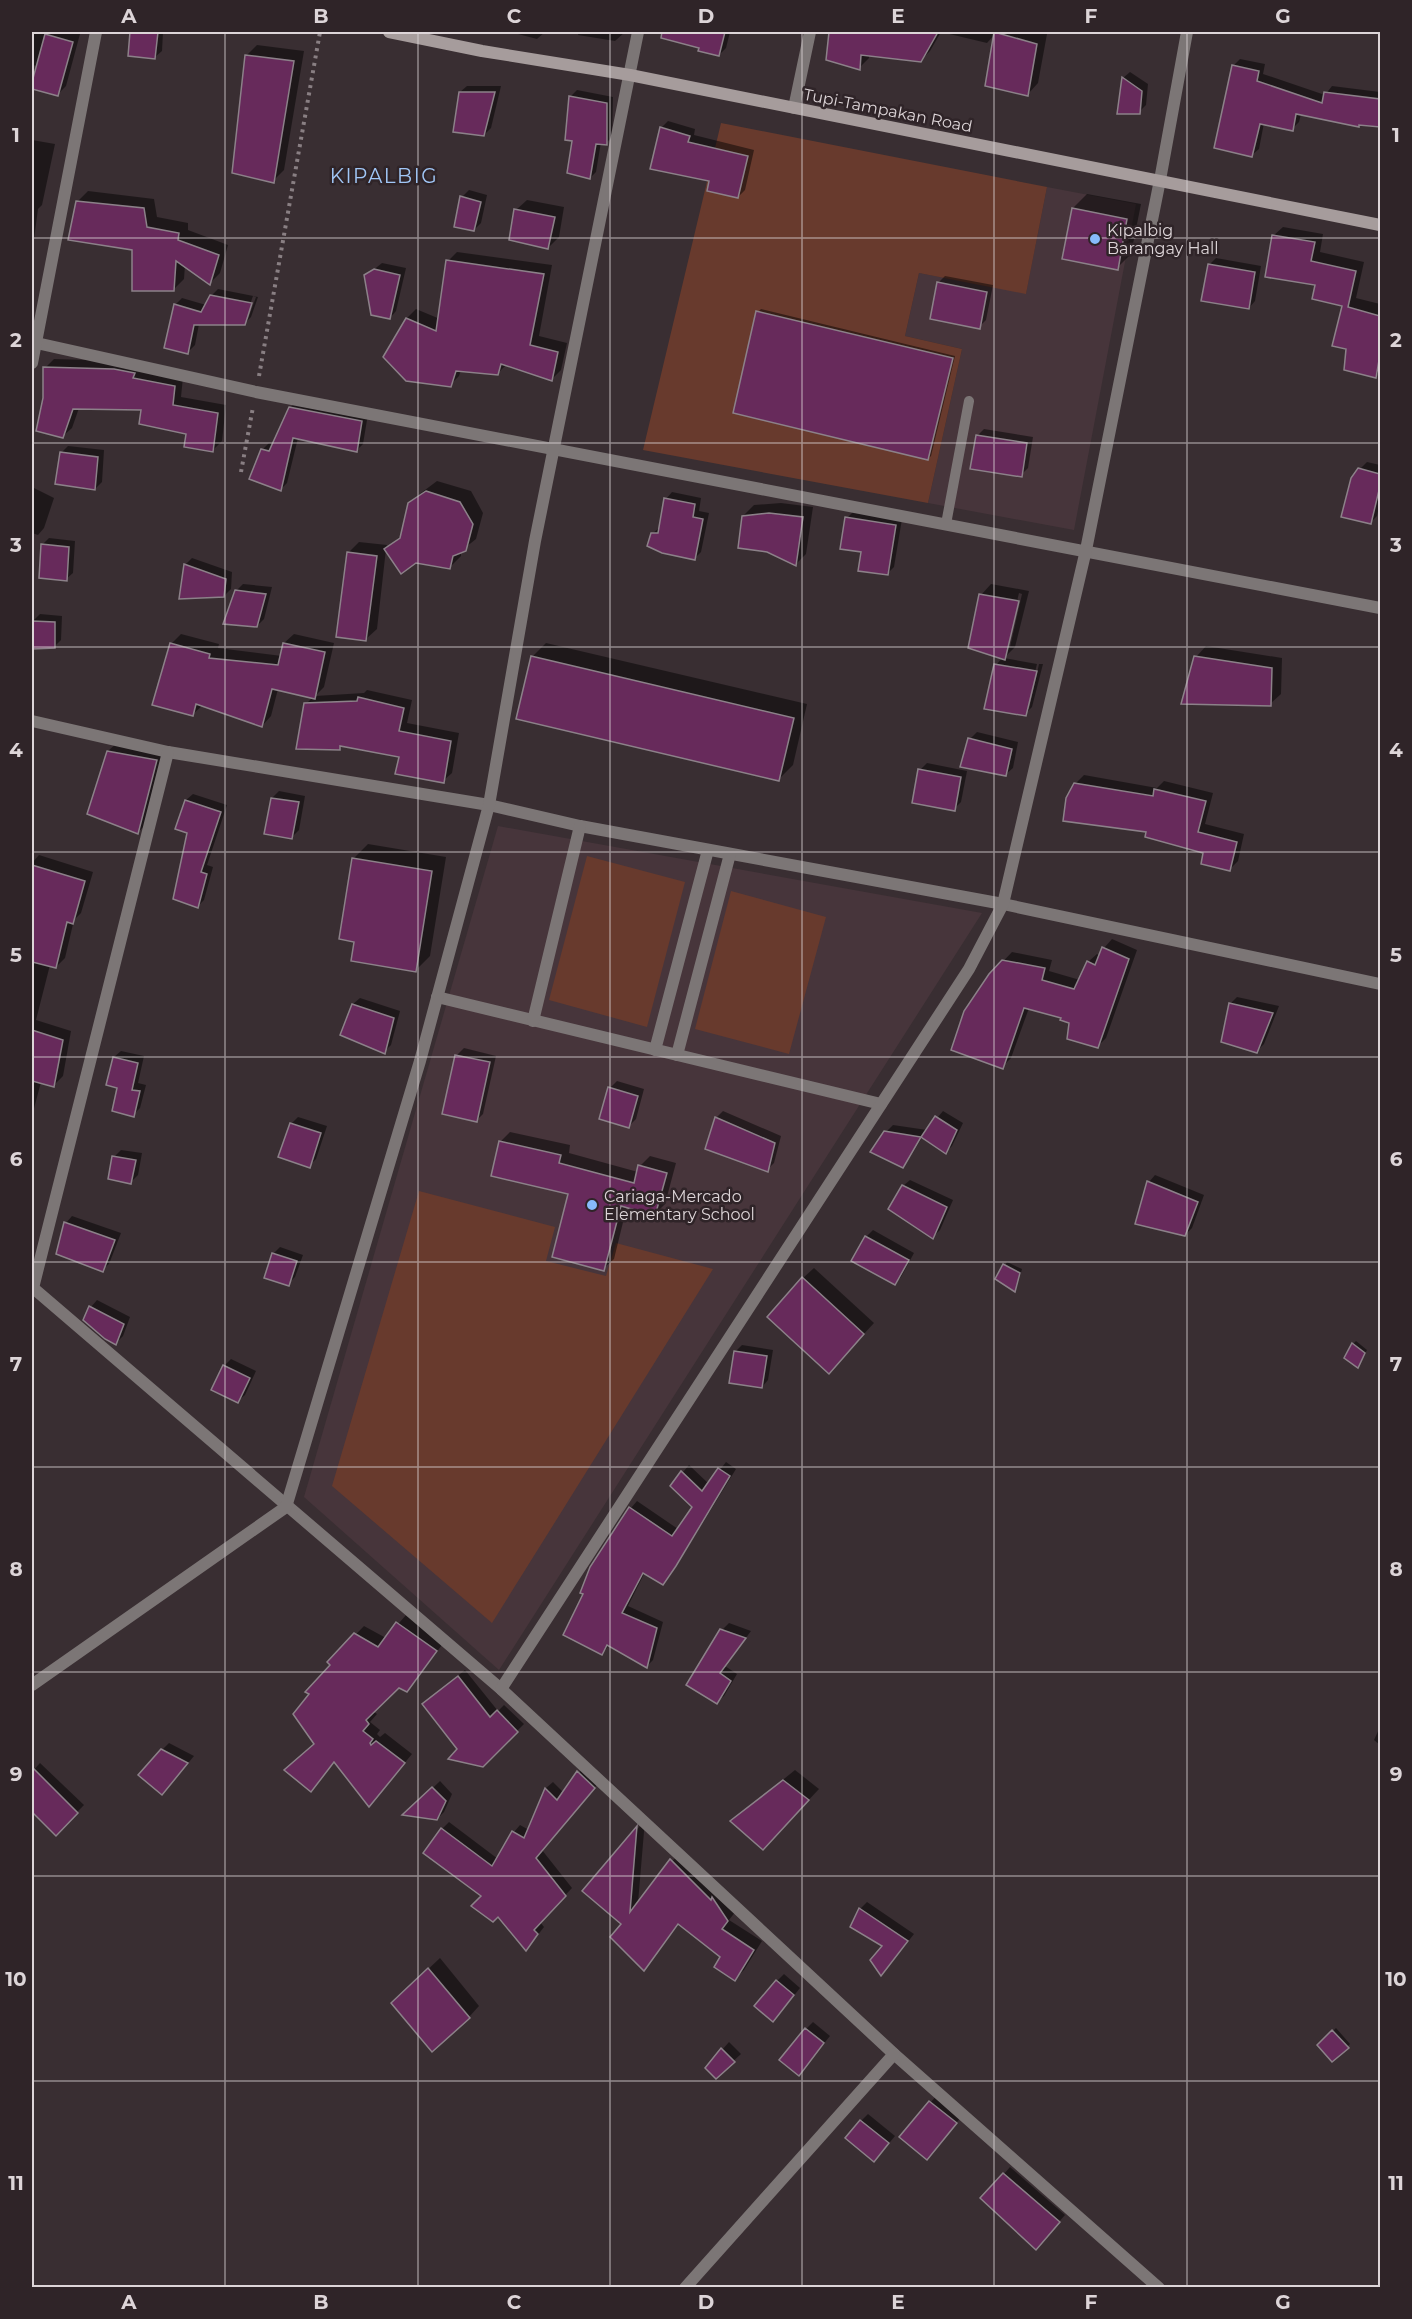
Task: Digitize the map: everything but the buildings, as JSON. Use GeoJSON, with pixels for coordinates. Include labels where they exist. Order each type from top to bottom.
{"type":"FeatureCollection","features":[{"type":"Feature","properties":{"kind":"main road","name":"Tupi-Tampakan Road"},"geometry":{"type":"LineString","coordinates":[[389,32],[482,51],[630,75],[1380,225]]}},
{"type":"Feature","properties":{"kind":"street"},"geometry":{"type":"LineString","coordinates":[[32,363],[33,343],[66,197],[96,32]]}},
{"type":"Feature","properties":{"kind":"street"},"geometry":{"type":"LineString","coordinates":[[32,1685],[286,1507],[437,997],[489,805],[554,450],[638,32]]}},
{"type":"Feature","properties":{"kind":"street"},"geometry":{"type":"LineString","coordinates":[[794,108],[810,32]]}},
{"type":"Feature","properties":{"kind":"street"},"geometry":{"type":"LineString","coordinates":[[501,1689],[969,969],[1003,904],[1086,550],[1160,180],[1187,32]]}},
{"type":"Feature","properties":{"kind":"street"},"geometry":{"type":"LineString","coordinates":[[33,343],[256,392],[1380,608]]}},
{"type":"Feature","properties":{"kind":"street"},"geometry":{"type":"LineString","coordinates":[[32,721],[168,752],[489,805],[580,826],[1003,904],[1380,984]]}},
{"type":"Feature","properties":{"kind":"street"},"geometry":{"type":"LineString","coordinates":[[168,752],[32,1288],[501,1689],[894,2054],[1159,2288]]}},
{"type":"Feature","properties":{"kind":"street"},"geometry":{"type":"LineString","coordinates":[[533,1020],[580,826]]}},
{"type":"Feature","properties":{"kind":"street"},"geometry":{"type":"LineString","coordinates":[[655,1050],[708,850]]}},
{"type":"Feature","properties":{"kind":"street"},"geometry":{"type":"LineString","coordinates":[[677,1055],[730,854]]}},
{"type":"Feature","properties":{"kind":"street"},"geometry":{"type":"LineString","coordinates":[[437,997],[881,1104]]}},
{"type":"Feature","properties":{"kind":"street"},"geometry":{"type":"LineString","coordinates":[[685,2288],[894,2054]]}},
{"type":"Feature","properties":{"kind":"lane"},"geometry":{"type":"LineString","coordinates":[[946,524],[969,401]]}},
{"type":"Feature","properties":{"kind":"path"},"geometry":{"type":"LineString","coordinates":[[242,472],[320,32]]}},
{"type":"Feature","properties":{"kind":"shaded area"},"geometry":{"type":"Polygon","coordinates":[[[721,123],[1047,187],[1026,294],[919,273],[905,336],[962,349],[928,503],[643,450],[721,123]]]}},
{"type":"Feature","properties":{"kind":"shaded area"},"geometry":{"type":"Polygon","coordinates":[[[1047,187],[1136,204],[1074,530],[928,503],[962,349],[905,336],[919,273],[1026,293],[1047,187]]]}},
{"type":"Feature","properties":{"kind":"shaded area","name":"Cariaga-Mercado Elementary School"},"geometry":{"type":"Polygon","coordinates":[[[498,826],[982,913],[499,1670],[304,1497],[498,826]]]}},
{"type":"Feature","properties":{"kind":"shaded area"},"geometry":{"type":"Polygon","coordinates":[[[587,856],[685,882],[647,1027],[549,1000],[587,856]]]}},
{"type":"Feature","properties":{"kind":"shaded area"},"geometry":{"type":"Polygon","coordinates":[[[731,891],[826,917],[789,1054],[695,1029],[731,891]]]}},
{"type":"Feature","properties":{"kind":"shaded area"},"geometry":{"type":"Polygon","coordinates":[[[419,1191],[555,1227],[546,1261],[606,1276],[616,1243],[713,1269],[492,1623],[332,1486],[419,1191]]]}},
{"type":"Feature","properties":{"kind":"place","name":"Kipalbig Barangay Hall"},"geometry":{"type":"Point","coordinates":[1095,239]}},
{"type":"Feature","properties":{"kind":"place","name":"Cariaga-Mercado Elementary School"},"geometry":{"type":"Point","coordinates":[592,1205]}},
{"type":"Feature","properties":{"kind":"district","name":"KIPALBIG"},"geometry":{"type":"Point","coordinates":[384,176]}}]}
